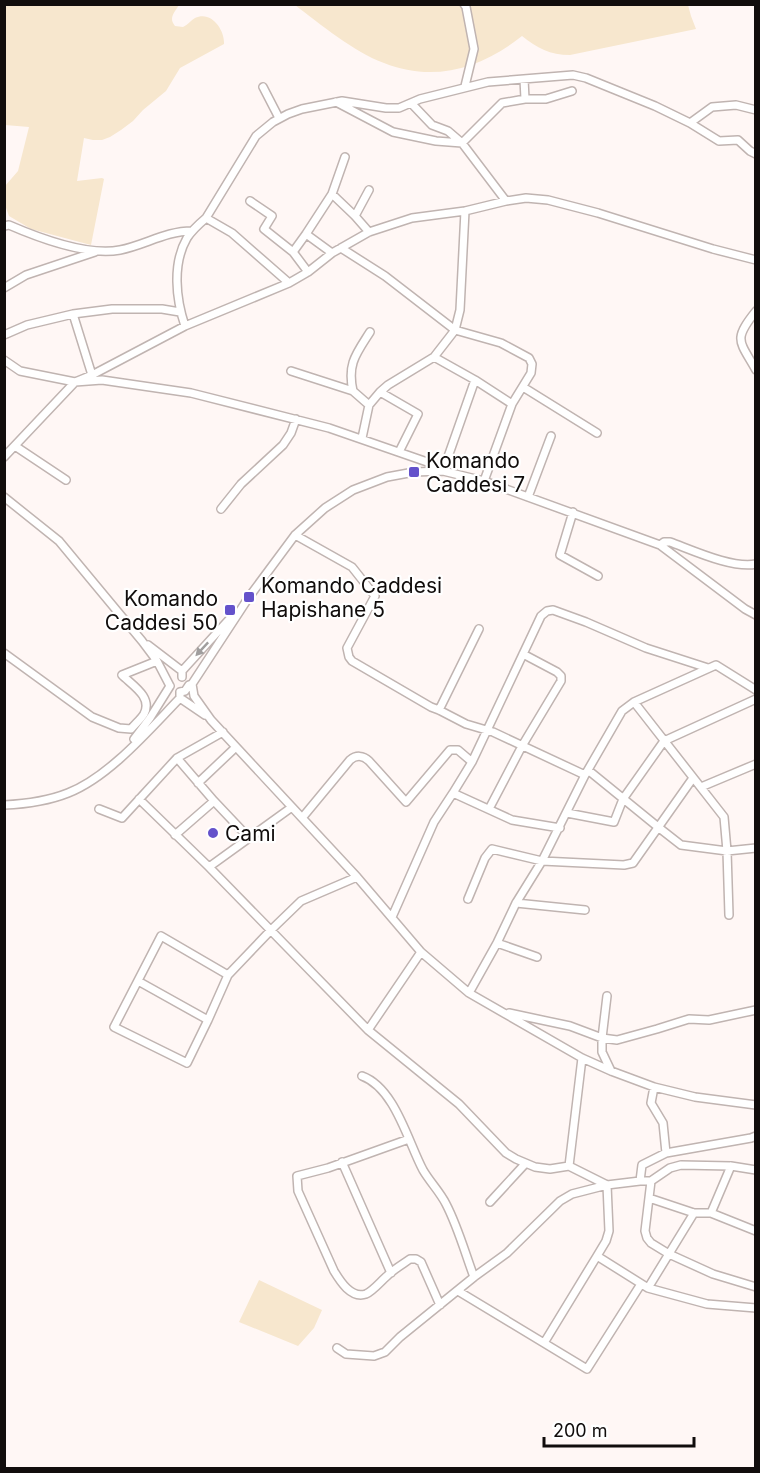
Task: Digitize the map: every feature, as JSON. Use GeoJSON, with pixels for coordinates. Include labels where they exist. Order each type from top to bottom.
{"type":"FeatureCollection","features":[{"type":"Feature","properties":{"kind":"street"},"geometry":{"type":"LineString","coordinates":[[464,4],[474,49],[465,86]]}},
{"type":"Feature","properties":{"kind":"street"},"geometry":{"type":"LineString","coordinates":[[185,326],[177,291],[179,262],[183,247],[192,231],[206,218],[253,140],[279,118],[296,111],[346,101],[392,108],[465,86],[578,75],[655,106],[690,123],[719,141],[738,140],[750,151],[756,153]]}},
{"type":"Feature","properties":{"kind":"street"},"geometry":{"type":"LineString","coordinates":[[524,79],[525,99]]}},
{"type":"Feature","properties":{"kind":"street"},"geometry":{"type":"LineString","coordinates":[[263,87],[279,118]]}},
{"type":"Feature","properties":{"kind":"street"},"geometry":{"type":"LineString","coordinates":[[336,102],[393,132],[435,141],[462,143],[502,103],[525,99],[546,99],[572,91]]}},
{"type":"Feature","properties":{"kind":"street"},"geometry":{"type":"LineString","coordinates":[[411,103],[432,125],[448,131],[462,143],[506,201]]}},
{"type":"Feature","properties":{"kind":"street"},"geometry":{"type":"LineString","coordinates":[[690,123],[711,107],[740,105],[756,110]]}},
{"type":"Feature","properties":{"kind":"street"},"geometry":{"type":"LineString","coordinates":[[293,252],[332,194],[345,157]]}},
{"type":"Feature","properties":{"kind":"street"},"geometry":{"type":"LineString","coordinates":[[355,216],[369,190]]}},
{"type":"Feature","properties":{"kind":"street"},"geometry":{"type":"LineString","coordinates":[[332,194],[369,232]]}},
{"type":"Feature","properties":{"kind":"street"},"geometry":{"type":"LineString","coordinates":[[4,458],[75,382],[185,326],[289,283],[309,272],[332,253],[369,232],[411,218],[465,211],[526,198],[548,200],[756,260]]}},
{"type":"Feature","properties":{"kind":"street"},"geometry":{"type":"LineString","coordinates":[[250,201],[272,216],[264,230],[293,252],[309,272]]}},
{"type":"Feature","properties":{"kind":"street"},"geometry":{"type":"LineString","coordinates":[[362,438],[369,405],[380,392],[434,357],[456,330],[460,310],[465,211]]}},
{"type":"Feature","properties":{"kind":"street"},"geometry":{"type":"LineString","coordinates":[[206,218],[232,233],[289,283]]}},
{"type":"Feature","properties":{"kind":"street"},"geometry":{"type":"LineString","coordinates":[[4,226],[9,225],[34,236],[95,252]]}},
{"type":"Feature","properties":{"kind":"street"},"geometry":{"type":"LineString","coordinates":[[4,288],[26,275],[95,252],[120,250],[179,231],[192,231]]}},
{"type":"Feature","properties":{"kind":"street"},"geometry":{"type":"LineString","coordinates":[[306,234],[332,253]]}},
{"type":"Feature","properties":{"kind":"street"},"geometry":{"type":"LineString","coordinates":[[341,248],[385,276],[456,330],[501,343],[529,358],[532,364],[531,373],[512,404],[484,481]]}},
{"type":"Feature","properties":{"kind":"street"},"geometry":{"type":"LineString","coordinates":[[4,335],[27,325],[73,314],[112,309],[162,309],[180,312]]}},
{"type":"Feature","properties":{"kind":"street"},"geometry":{"type":"LineString","coordinates":[[756,311],[742,330],[740,339],[756,370]]}},
{"type":"Feature","properties":{"kind":"street"},"geometry":{"type":"LineString","coordinates":[[73,314],[92,375]]}},
{"type":"Feature","properties":{"kind":"street"},"geometry":{"type":"LineString","coordinates":[[353,392],[350,378],[351,365],[370,332]]}},
{"type":"Feature","properties":{"kind":"street"},"geometry":{"type":"LineString","coordinates":[[434,357],[512,404]]}},
{"type":"Feature","properties":{"kind":"street"},"geometry":{"type":"LineString","coordinates":[[4,360],[20,371],[75,382],[102,380],[191,393],[296,419],[362,438],[430,463],[443,471]]}},
{"type":"Feature","properties":{"kind":"street"},"geometry":{"type":"LineString","coordinates":[[291,370],[353,392],[369,405]]}},
{"type":"Feature","properties":{"kind":"street"},"geometry":{"type":"LineString","coordinates":[[443,471],[475,380]]}},
{"type":"Feature","properties":{"kind":"street"},"geometry":{"type":"LineString","coordinates":[[522,387],[597,433]]}},
{"type":"Feature","properties":{"kind":"street"},"geometry":{"type":"LineString","coordinates":[[380,392],[418,414],[399,452]]}},
{"type":"Feature","properties":{"kind":"street"},"geometry":{"type":"LineString","coordinates":[[221,509],[241,484],[283,445],[296,419]]}},
{"type":"Feature","properties":{"kind":"street"},"geometry":{"type":"LineString","coordinates":[[528,497],[551,436]]}},
{"type":"Feature","properties":{"kind":"street"},"geometry":{"type":"LineString","coordinates":[[15,446],[66,480]]}},
{"type":"Feature","properties":{"kind":"street"},"geometry":{"type":"LineString","coordinates":[[4,805],[39,801],[68,793],[94,778],[118,760],[187,690],[249,597],[295,535],[325,508],[353,490],[387,477],[414,471],[443,471],[484,481],[573,512],[660,545],[756,615]]}},
{"type":"Feature","properties":{"kind":"street"},"geometry":{"type":"LineString","coordinates":[[4,497],[59,541],[142,641],[176,691],[223,732],[357,877],[421,952],[469,993],[582,1059],[654,1088],[695,1097],[756,1105]]}},
{"type":"Feature","properties":{"kind":"street"},"geometry":{"type":"LineString","coordinates":[[573,512],[560,555],[598,576]]}},
{"type":"Feature","properties":{"kind":"street"},"geometry":{"type":"LineString","coordinates":[[306,525],[315,546]]}},
{"type":"Feature","properties":{"kind":"street"},"geometry":{"type":"LineString","coordinates":[[295,535],[352,567],[375,596],[347,648],[352,661],[460,722],[493,732],[587,773],[681,845],[728,851],[756,848]]}},
{"type":"Feature","properties":{"kind":"street"},"geometry":{"type":"LineString","coordinates":[[660,545],[670,542],[740,565],[756,564]]}},
{"type":"Feature","properties":{"kind":"street"},"geometry":{"type":"LineString","coordinates":[[118,760],[175,680],[249,597]]}},
{"type":"Feature","properties":{"kind":"street"},"geometry":{"type":"LineString","coordinates":[[393,917],[434,822],[472,762],[541,616],[546,611],[554,610],[646,648],[708,668]]}},
{"type":"Feature","properties":{"kind":"street"},"geometry":{"type":"LineString","coordinates":[[439,710],[479,628]]}},
{"type":"Feature","properties":{"kind":"street"},"geometry":{"type":"LineString","coordinates":[[142,641],[188,680],[194,696],[211,720]]}},
{"type":"Feature","properties":{"kind":"street"},"geometry":{"type":"LineString","coordinates":[[4,653],[92,717],[119,728],[131,729],[144,714],[147,705],[143,695],[122,675],[157,661]]}},
{"type":"Feature","properties":{"kind":"street"},"geometry":{"type":"LineString","coordinates":[[489,809],[561,678],[557,672],[523,654]]}},
{"type":"Feature","properties":{"kind":"street"},"geometry":{"type":"LineString","coordinates":[[469,993],[622,711],[634,702],[716,665],[756,690]]}},
{"type":"Feature","properties":{"kind":"street"},"geometry":{"type":"LineString","coordinates":[[567,813],[614,822],[623,799],[664,741],[756,699]]}},
{"type":"Feature","properties":{"kind":"street"},"geometry":{"type":"LineString","coordinates":[[634,702],[724,817],[728,851],[729,915]]}},
{"type":"Feature","properties":{"kind":"street"},"geometry":{"type":"LineString","coordinates":[[99,809],[122,818],[177,758],[223,732]]}},
{"type":"Feature","properties":{"kind":"street"},"geometry":{"type":"LineString","coordinates":[[198,783],[236,747]]}},
{"type":"Feature","properties":{"kind":"street"},"geometry":{"type":"LineString","coordinates":[[302,818],[350,760],[357,757],[363,757],[369,761],[405,802],[450,750],[458,750],[472,762]]}},
{"type":"Feature","properties":{"kind":"street"},"geometry":{"type":"LineString","coordinates":[[177,758],[249,838]]}},
{"type":"Feature","properties":{"kind":"street"},"geometry":{"type":"LineString","coordinates":[[701,787],[756,764]]}},
{"type":"Feature","properties":{"kind":"street"},"geometry":{"type":"LineString","coordinates":[[468,899],[485,858],[492,849],[542,861],[629,865],[637,860],[693,778]]}},
{"type":"Feature","properties":{"kind":"street"},"geometry":{"type":"LineString","coordinates":[[453,793],[512,820],[560,828]]}},
{"type":"Feature","properties":{"kind":"street"},"geometry":{"type":"LineString","coordinates":[[139,799],[209,867],[368,1030],[459,1104],[506,1153],[535,1167],[569,1166],[607,1185]]}},
{"type":"Feature","properties":{"kind":"street"},"geometry":{"type":"LineString","coordinates":[[175,835],[214,801]]}},
{"type":"Feature","properties":{"kind":"street"},"geometry":{"type":"LineString","coordinates":[[209,867],[292,807]]}},
{"type":"Feature","properties":{"kind":"street"},"geometry":{"type":"LineString","coordinates":[[228,975],[161,936],[114,1027],[187,1064],[228,975],[301,901],[357,877]]}},
{"type":"Feature","properties":{"kind":"street"},"geometry":{"type":"LineString","coordinates":[[516,903],[585,910]]}},
{"type":"Feature","properties":{"kind":"street"},"geometry":{"type":"LineString","coordinates":[[496,944],[537,957]]}},
{"type":"Feature","properties":{"kind":"street"},"geometry":{"type":"LineString","coordinates":[[368,1030],[421,952]]}},
{"type":"Feature","properties":{"kind":"street"},"geometry":{"type":"LineString","coordinates":[[138,981],[208,1020]]}},
{"type":"Feature","properties":{"kind":"street"},"geometry":{"type":"LineString","coordinates":[[607,996],[602,1052],[611,1071]]}},
{"type":"Feature","properties":{"kind":"street"},"geometry":{"type":"LineString","coordinates":[[501,1011],[570,1026],[602,1038],[617,1040],[689,1019],[709,1020],[756,1010]]}},
{"type":"Feature","properties":{"kind":"street"},"geometry":{"type":"LineString","coordinates":[[569,1166],[582,1059]]}},
{"type":"Feature","properties":{"kind":"street"},"geometry":{"type":"LineString","coordinates":[[362,1076],[376,1084],[390,1101],[422,1169],[450,1212],[474,1277]]}},
{"type":"Feature","properties":{"kind":"street"},"geometry":{"type":"LineString","coordinates":[[654,1088],[651,1103],[663,1123],[666,1153]]}},
{"type":"Feature","properties":{"kind":"street"},"geometry":{"type":"LineString","coordinates":[[640,1181],[642,1165],[666,1153],[756,1136]]}},
{"type":"Feature","properties":{"kind":"street"},"geometry":{"type":"LineString","coordinates":[[409,1139],[320,1171],[297,1176],[298,1191],[334,1271],[347,1289],[357,1294],[365,1294],[410,1259],[418,1260],[440,1305]]}},
{"type":"Feature","properties":{"kind":"street"},"geometry":{"type":"LineString","coordinates":[[342,1162],[391,1273]]}},
{"type":"Feature","properties":{"kind":"street"},"geometry":{"type":"LineString","coordinates":[[490,1202],[525,1164]]}},
{"type":"Feature","properties":{"kind":"street"},"geometry":{"type":"LineString","coordinates":[[337,1348],[346,1354],[369,1356],[382,1354],[507,1252],[566,1196],[607,1185],[651,1181],[675,1166],[730,1166],[756,1170]]}},
{"type":"Feature","properties":{"kind":"street"},"geometry":{"type":"LineString","coordinates":[[711,1213],[730,1166]]}},
{"type":"Feature","properties":{"kind":"street"},"geometry":{"type":"LineString","coordinates":[[651,1181],[645,1228],[646,1235],[653,1244],[713,1274],[756,1287]]}},
{"type":"Feature","properties":{"kind":"street"},"geometry":{"type":"LineString","coordinates":[[544,1343],[607,1237],[609,1231],[607,1185]]}},
{"type":"Feature","properties":{"kind":"street"},"geometry":{"type":"LineString","coordinates":[[649,1198],[694,1213],[711,1213],[756,1230]]}},
{"type":"Feature","properties":{"kind":"street"},"geometry":{"type":"LineString","coordinates":[[648,1288],[694,1213]]}},
{"type":"Feature","properties":{"kind":"street"},"geometry":{"type":"LineString","coordinates":[[597,1256],[648,1288],[707,1304],[756,1308]]}},
{"type":"Feature","properties":{"kind":"street"},"geometry":{"type":"LineString","coordinates":[[458,1291],[587,1369],[641,1284]]}},
{"type":"Feature","properties":{"kind":"shaded area"},"geometry":{"type":"Polygon","coordinates":[[[5,4],[179,5],[172,18],[175,26],[183,27],[201,16],[212,19],[222,33],[224,44],[180,68],[166,91],[133,121],[102,140],[84,138],[77,181],[104,179],[91,245],[31,229],[9,216],[5,205],[5,186],[18,171],[29,127],[5,125],[5,4]]]}},
{"type":"Feature","properties":{"kind":"shaded area"},"geometry":{"type":"Polygon","coordinates":[[[295,5],[688,5],[696,29],[570,55],[544,50],[522,36],[491,57],[474,64],[439,72],[421,72],[384,63],[361,52],[295,5]]]}},
{"type":"Feature","properties":{"kind":"shaded area"},"geometry":{"type":"Polygon","coordinates":[[[259,1280],[322,1310],[314,1328],[298,1346],[239,1322],[259,1280]]]}},
{"type":"Feature","properties":{"kind":"place","name":"Komando Caddesi 7"},"geometry":{"type":"Point","coordinates":[414,472]}},
{"type":"Feature","properties":{"kind":"place","name":"Komando Caddesi Hapishane 5"},"geometry":{"type":"Point","coordinates":[249,597]}},
{"type":"Feature","properties":{"kind":"place","name":"Komando Caddesi 50"},"geometry":{"type":"Point","coordinates":[230,610]}},
{"type":"Feature","properties":{"kind":"place","name":"Cami"},"geometry":{"type":"Point","coordinates":[213,833]}}]}
